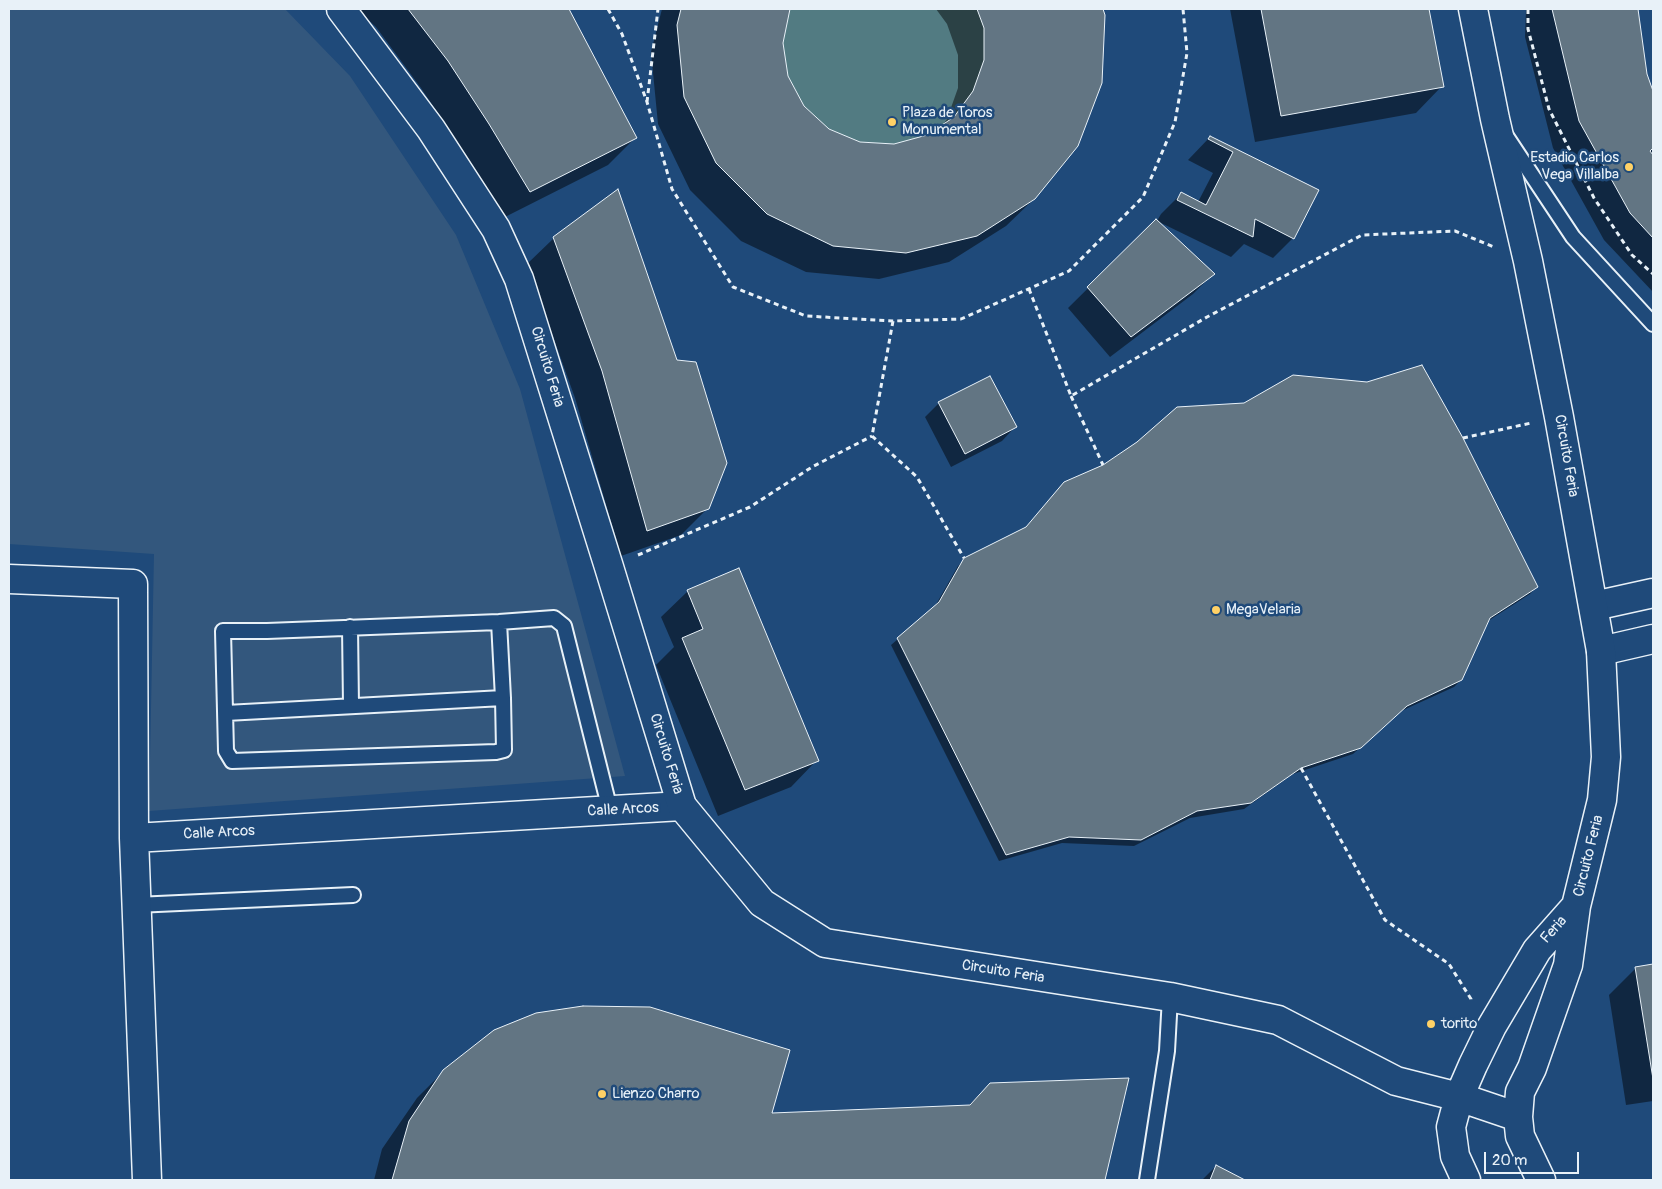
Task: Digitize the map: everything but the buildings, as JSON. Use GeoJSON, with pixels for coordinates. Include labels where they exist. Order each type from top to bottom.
{"type":"FeatureCollection","features":[{"type":"Feature","properties":{"kind":"street","name":"Circuito Feria"},"geometry":{"type":"LineString","coordinates":[[341,9],[432,129],[496,229],[519,279],[610,567],[682,806],[762,903],[825,943],[1170,997],[1278,1020],[1396,1080],[1459,1097],[1518,1117]]}},
{"type":"Feature","properties":{"kind":"street","name":"Circuito Feria"},"geometry":{"type":"LineString","coordinates":[[1473,9],[1495,119],[1528,261],[1559,417],[1601,651],[1606,756],[1602,800],[1576,906]]}},
{"type":"Feature","properties":{"kind":"street"},"geometry":{"type":"LineString","coordinates":[[9,579],[134,584],[134,838],[147,1180]]}},
{"type":"Feature","properties":{"kind":"street"},"geometry":{"type":"LineString","coordinates":[[1594,606],[1653,593]]}},
{"type":"Feature","properties":{"kind":"street"},"geometry":{"type":"LineString","coordinates":[[1601,651],[1653,639]]}},
{"type":"Feature","properties":{"kind":"street","name":"Calle Arcos"},"geometry":{"type":"LineString","coordinates":[[134,838],[682,806]]}},
{"type":"Feature","properties":{"kind":"street","name":"Feria"},"geometry":{"type":"LineString","coordinates":[[1466,1180],[1455,1156],[1451,1127],[1459,1097],[1492,1026],[1537,950],[1576,906]]}},
{"type":"Feature","properties":{"kind":"street","name":"Feria"},"geometry":{"type":"LineString","coordinates":[[1541,1180],[1520,1136],[1518,1117],[1520,1092],[1532,1068],[1568,965],[1576,906]]}},
{"type":"Feature","properties":{"kind":"lane"},"geometry":{"type":"LineString","coordinates":[[1495,119],[1573,237],[1653,324]]}},
{"type":"Feature","properties":{"kind":"lane"},"geometry":{"type":"LineString","coordinates":[[499,622],[504,750],[496,752],[232,760],[226,752],[223,631],[499,622],[554,618],[564,626],[610,810]]}},
{"type":"Feature","properties":{"kind":"lane"},"geometry":{"type":"LineString","coordinates":[[350,627],[351,706]]}},
{"type":"Feature","properties":{"kind":"lane"},"geometry":{"type":"LineString","coordinates":[[226,712],[503,698]]}},
{"type":"Feature","properties":{"kind":"lane"},"geometry":{"type":"LineString","coordinates":[[136,905],[353,895]]}},
{"type":"Feature","properties":{"kind":"lane"},"geometry":{"type":"LineString","coordinates":[[1147,1180],[1167,1051],[1170,997]]}},
{"type":"Feature","properties":{"kind":"path"},"geometry":{"type":"LineString","coordinates":[[608,9],[622,34],[647,102],[672,189],[733,287],[806,316],[893,321],[961,319],[1069,271],[1143,197],[1175,122],[1187,53],[1183,9]]}},
{"type":"Feature","properties":{"kind":"path"},"geometry":{"type":"LineString","coordinates":[[647,102],[658,9]]}},
{"type":"Feature","properties":{"kind":"path"},"geometry":{"type":"LineString","coordinates":[[1528,9],[1528,29],[1549,109],[1594,198],[1632,255],[1653,274]]}},
{"type":"Feature","properties":{"kind":"path"},"geometry":{"type":"LineString","coordinates":[[1071,396],[1207,317],[1362,235],[1455,231],[1528,261]]}},
{"type":"Feature","properties":{"kind":"path"},"geometry":{"type":"LineString","coordinates":[[1029,289],[1071,396],[1103,466]]}},
{"type":"Feature","properties":{"kind":"path"},"geometry":{"type":"LineString","coordinates":[[872,436],[893,321]]}},
{"type":"Feature","properties":{"kind":"path"},"geometry":{"type":"LineString","coordinates":[[1463,438],[1559,417]]}},
{"type":"Feature","properties":{"kind":"path"},"geometry":{"type":"LineString","coordinates":[[610,567],[750,507],[812,467],[872,436]]}},
{"type":"Feature","properties":{"kind":"path"},"geometry":{"type":"LineString","coordinates":[[872,436],[917,477],[964,558]]}},
{"type":"Feature","properties":{"kind":"path"},"geometry":{"type":"LineString","coordinates":[[1301,768],[1386,920],[1448,964],[1471,999],[1471,1008]]}},
{"type":"Feature","properties":{"kind":"shaded area"},"geometry":{"type":"Polygon","coordinates":[[[9,9],[285,9],[350,76],[456,235],[520,389],[625,776],[149,811],[154,554],[9,544],[9,9]]]}},
{"type":"Feature","properties":{"kind":"green space","name":"Plaza de Toros Monumental"},"geometry":{"type":"Polygon","coordinates":[[[681,9],[1103,9],[1105,15],[1078,146],[1035,199],[977,236],[906,253],[833,246],[767,214],[716,163],[684,97],[677,25],[681,9]]]}},
{"type":"Feature","properties":{"kind":"place","name":"Plaza de Toros Monumental"},"geometry":{"type":"Point","coordinates":[892,122]}},
{"type":"Feature","properties":{"kind":"place","name":"Estadio Carlos Vega Villalba"},"geometry":{"type":"Point","coordinates":[1629,167]}},
{"type":"Feature","properties":{"kind":"place","name":"MegaVelaria"},"geometry":{"type":"Point","coordinates":[1216,610]}},
{"type":"Feature","properties":{"kind":"place","name":"torito"},"geometry":{"type":"Point","coordinates":[1431,1024]}},
{"type":"Feature","properties":{"kind":"place","name":"Lienzo Charro"},"geometry":{"type":"Point","coordinates":[602,1094]}}]}
